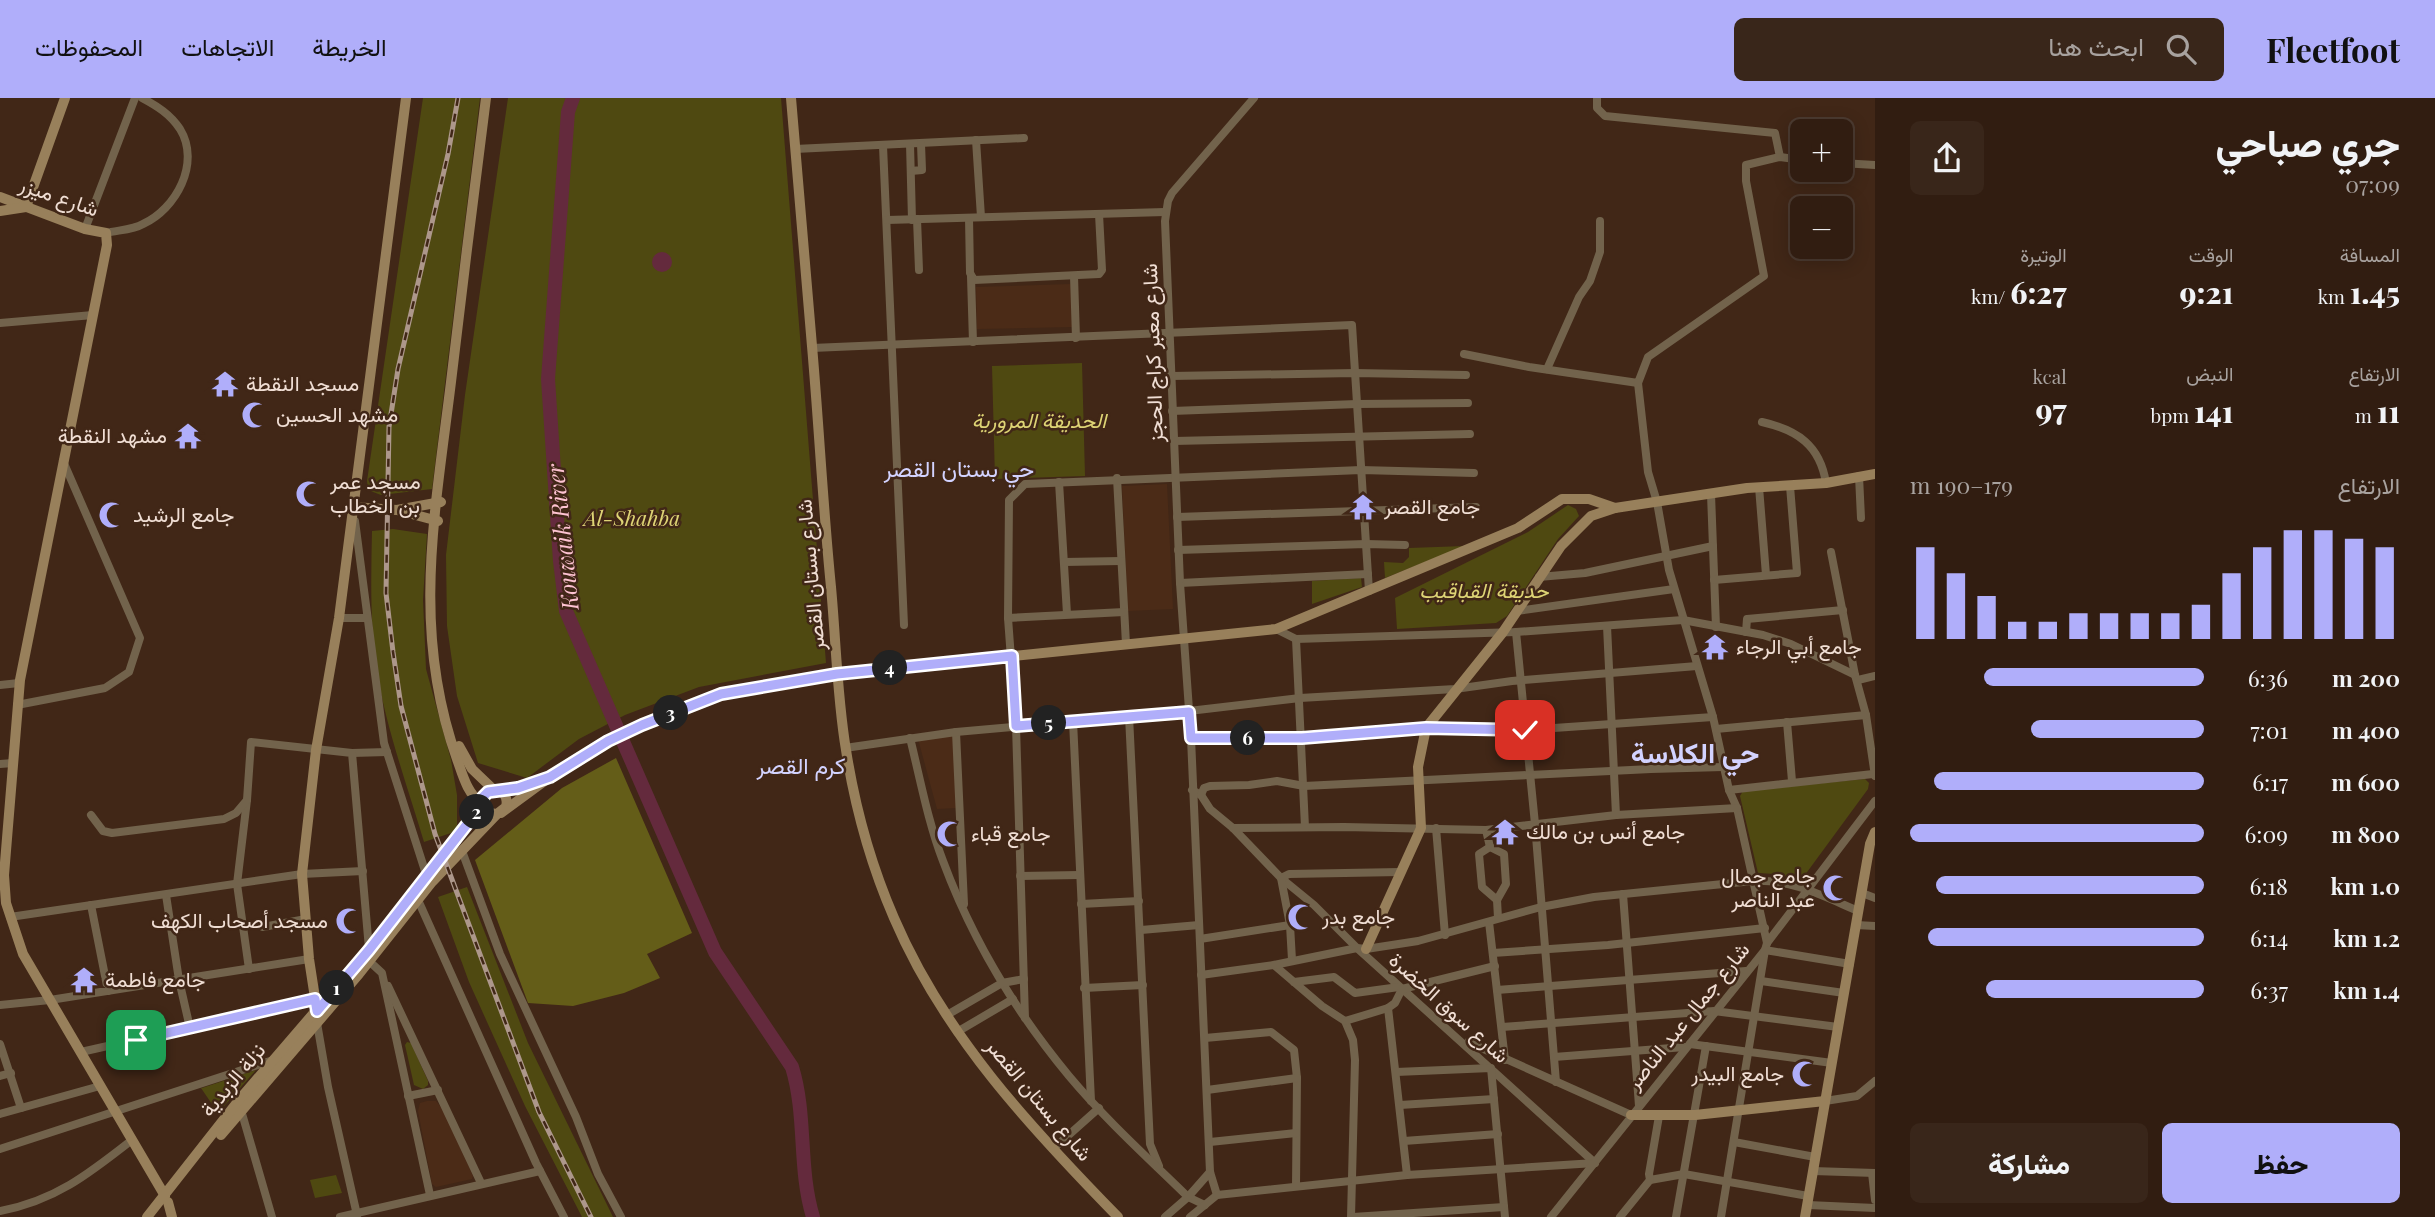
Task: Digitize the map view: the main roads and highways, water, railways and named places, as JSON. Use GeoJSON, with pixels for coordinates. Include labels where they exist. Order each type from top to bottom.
{"type":"FeatureCollection","features":[{"type":"Feature","properties":{"kind":"main road"},"geometry":{"type":"LineString","coordinates":[[0,212],[26,207],[65,98]]}},
{"type":"Feature","properties":{"kind":"main road"},"geometry":{"type":"LineString","coordinates":[[316,1005],[302,874],[316,750],[339,618],[406,98]]}},
{"type":"Feature","properties":{"kind":"main road"},"geometry":{"type":"LineString","coordinates":[[436,521],[433,595],[442,687],[466,760],[479,777],[505,796],[507,803],[499,813],[489,813],[473,797],[447,731],[436,689],[429,594],[436,521],[438,502],[486,98]]}},
{"type":"Feature","properties":{"kind":"main road"},"geometry":{"type":"LineString","coordinates":[[438,502],[492,98]]}},
{"type":"Feature","properties":{"kind":"main road","name":"شارع بستان القصر"},"geometry":{"type":"LineString","coordinates":[[791,98],[837,674],[845,748],[858,809],[895,920],[957,1031],[1006,1097],[1118,1217]]}},
{"type":"Feature","properties":{"kind":"main road","name":"شارع ميزر"},"geometry":{"type":"LineString","coordinates":[[0,197],[85,229],[106,233],[107,245],[19,683],[3,842]]}},
{"type":"Feature","properties":{"kind":"main road"},"geometry":{"type":"LineString","coordinates":[[1361,949],[1421,828],[1418,767],[1426,728],[1503,632],[1561,546],[1591,516],[1615,509],[1711,494],[1759,487],[1826,483],[1875,474]]}},
{"type":"Feature","properties":{"kind":"main road"},"geometry":{"type":"LineString","coordinates":[[482,804],[485,794],[518,788],[550,777],[608,741],[721,694],[837,674],[1276,629],[1518,528],[1562,499],[1589,499],[1615,509]]}},
{"type":"Feature","properties":{"kind":"main road"},"geometry":{"type":"LineString","coordinates":[[397,510],[438,502]]}},
{"type":"Feature","properties":{"kind":"main road"},"geometry":{"type":"LineString","coordinates":[[353,508],[397,510],[436,521]]}},
{"type":"Feature","properties":{"kind":"main road","name":"نزلة الزبدية"},"geometry":{"type":"LineString","coordinates":[[156,1217],[166,1199],[239,1100],[276,1059],[316,1005],[369,955],[432,881],[499,813],[550,777]]}},
{"type":"Feature","properties":{"kind":"main road","name":"نزلة الزبدية"},"geometry":{"type":"LineString","coordinates":[[147,1217],[166,1199],[317,1023],[482,804]]}},
{"type":"Feature","properties":{"kind":"main road"},"geometry":{"type":"LineString","coordinates":[[1805,1217],[1843,993],[1875,831]]}},
{"type":"Feature","properties":{"kind":"main road"},"geometry":{"type":"LineString","coordinates":[[3,842],[6,903],[23,954],[166,1199],[172,1217]]}},
{"type":"Feature","properties":{"kind":"main road"},"geometry":{"type":"LineString","coordinates":[[1631,1115],[1695,1115],[1825,1101]]}},
{"type":"Feature","properties":{"kind":"waterway","name":"Kouwaik River"},"geometry":{"type":"LineString","coordinates":[[573,98],[568,112],[548,379],[560,561],[566,611],[715,952],[792,1067],[800,1104],[808,1198],[813,1217]]}},
{"type":"Feature","properties":{"kind":"railway"},"geometry":{"type":"LineString","coordinates":[[458,98],[448,154],[398,369],[389,427],[386,593],[393,652],[401,706],[435,834],[539,1112],[591,1217]]}},
{"type":"Feature","properties":{"kind":"place","name":"مسجد النقطة"},"geometry":{"type":"Point","coordinates":[225,384]}},
{"type":"Feature","properties":{"kind":"place","name":"مشهد الحسين"},"geometry":{"type":"Point","coordinates":[255,415]}},
{"type":"Feature","properties":{"kind":"place","name":"مشهد النقطة"},"geometry":{"type":"Point","coordinates":[188,436]}},
{"type":"Feature","properties":{"kind":"place","name":"مسجد عمر بن الخطاب"},"geometry":{"type":"Point","coordinates":[309,494]}},
{"type":"Feature","properties":{"kind":"place","name":"جامع القصر"},"geometry":{"type":"Point","coordinates":[1363,507]}},
{"type":"Feature","properties":{"kind":"place","name":"جامع الرشيد"},"geometry":{"type":"Point","coordinates":[112,515]}},
{"type":"Feature","properties":{"kind":"place","name":"جامع أبي الرجاء"},"geometry":{"type":"Point","coordinates":[1715,647]}},
{"type":"Feature","properties":{"kind":"place","name":"جامع أنس بن مالك"},"geometry":{"type":"Point","coordinates":[1505,832]}},
{"type":"Feature","properties":{"kind":"place","name":"جامع قباء"},"geometry":{"type":"Point","coordinates":[950,834]}},
{"type":"Feature","properties":{"kind":"place","name":"جامع جمال عبد الناصر"},"geometry":{"type":"Point","coordinates":[1836,888]}},
{"type":"Feature","properties":{"kind":"place","name":"جامع بدر"},"geometry":{"type":"Point","coordinates":[1301,917]}},
{"type":"Feature","properties":{"kind":"place","name":"مسجد أصحاب الكهف"},"geometry":{"type":"Point","coordinates":[349,921]}},
{"type":"Feature","properties":{"kind":"place","name":"جامع فاطمة"},"geometry":{"type":"Point","coordinates":[84,980]}},
{"type":"Feature","properties":{"kind":"place","name":"جامع البيدر"},"geometry":{"type":"Point","coordinates":[1805,1074]}},
{"type":"Feature","properties":{"kind":"district","name":"حي بستان القصر"},"geometry":{"type":"Point","coordinates":[959,469]}},
{"type":"Feature","properties":{"kind":"district","name":"حي الكلاسة"},"geometry":{"type":"Point","coordinates":[1695,753]}},
{"type":"Feature","properties":{"kind":"district","name":"كرم القصر"},"geometry":{"type":"Point","coordinates":[801,766]}},
{"type":"Feature","properties":{"kind":"park label","name":"الحديقة المرورية"},"geometry":{"type":"Point","coordinates":[1039,421]}},
{"type":"Feature","properties":{"kind":"park label","name":"Al-Shahba"},"geometry":{"type":"Point","coordinates":[632,519]}},
{"type":"Feature","properties":{"kind":"park label","name":"حديقة القباقيب"},"geometry":{"type":"Point","coordinates":[1484,591]}}]}
